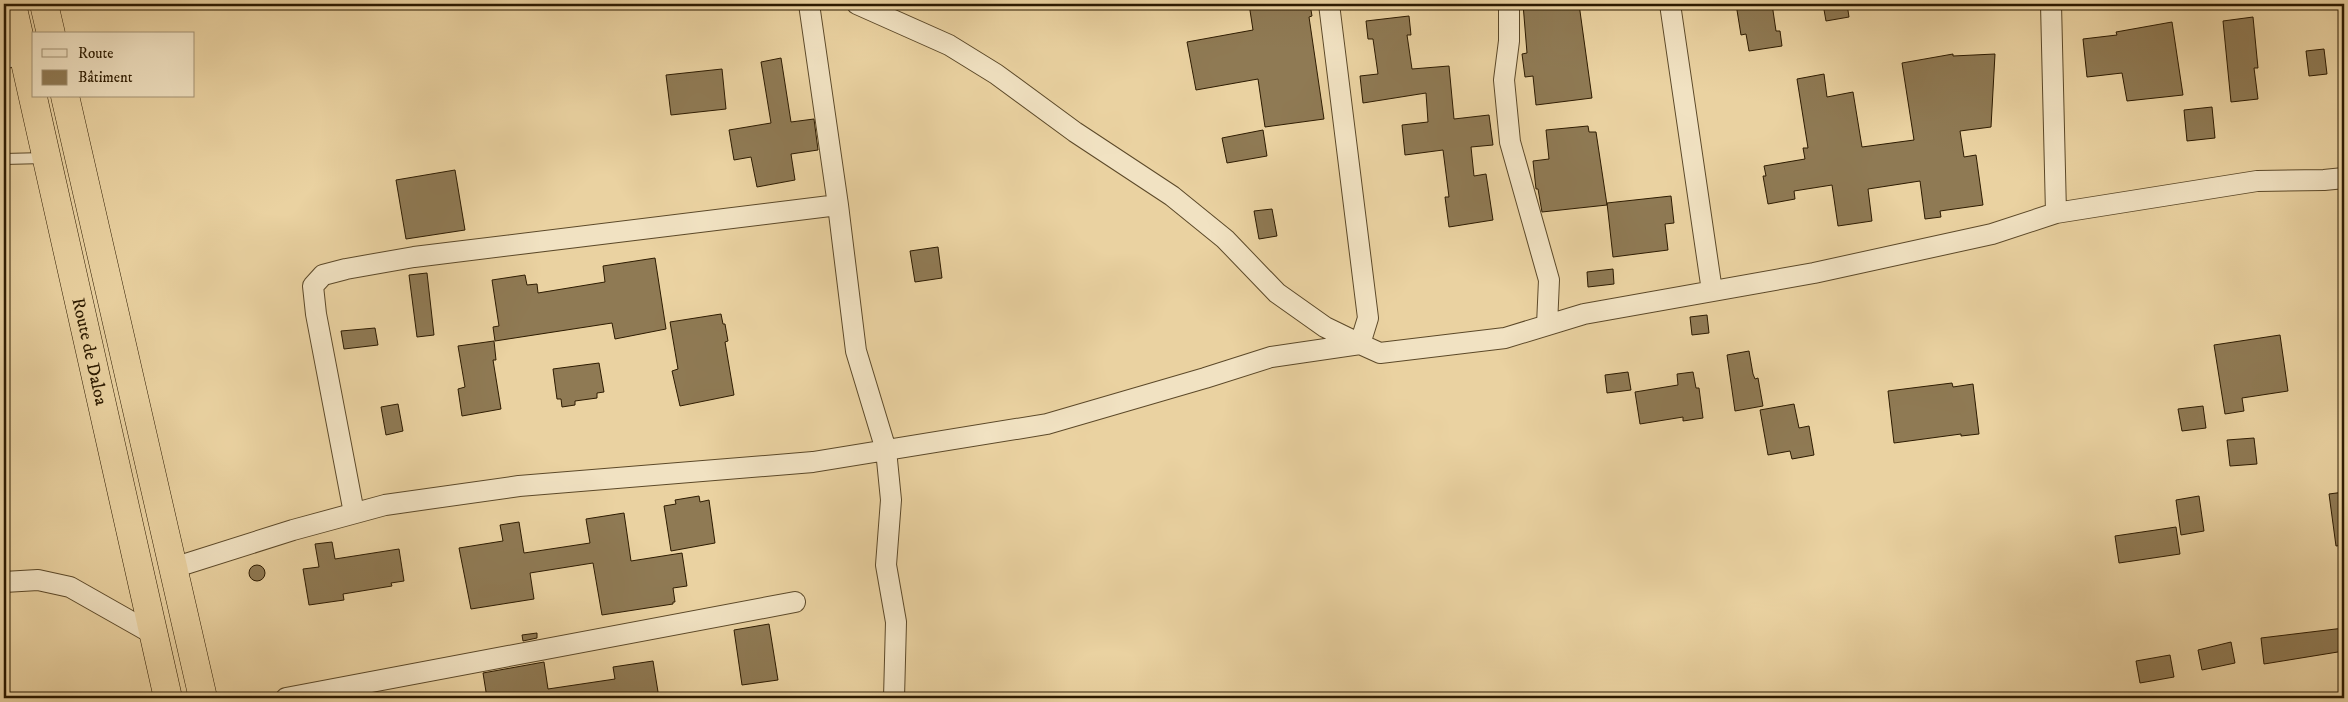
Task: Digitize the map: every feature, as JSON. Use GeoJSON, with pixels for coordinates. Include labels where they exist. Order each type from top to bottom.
{"type":"FeatureCollection","features":[{"type":"Feature","properties":{"kind":"highway","name":"Route de Daloa"},"geometry":{"type":"LineString","coordinates":[[12,4],[16,52],[46,158],[168,698]]}},
{"type":"Feature","properties":{"kind":"highway"},"geometry":{"type":"LineString","coordinates":[[44,4],[51,32]]}},
{"type":"Feature","properties":{"kind":"highway"},"geometry":{"type":"LineString","coordinates":[[4,6],[16,52]]}},
{"type":"Feature","properties":{"kind":"highway","name":"Route de Daloa"},"geometry":{"type":"LineString","coordinates":[[65,98],[203,698]]}},
{"type":"Feature","properties":{"kind":"street"},"geometry":{"type":"LineString","coordinates":[[809,4],[838,205],[856,351],[886,450],[892,500],[886,565],[896,622],[894,698]]}},
{"type":"Feature","properties":{"kind":"street"},"geometry":{"type":"LineString","coordinates":[[857,4],[949,45],[996,74],[1075,132],[1172,196],[1224,239],[1277,293],[1325,327],[1380,353],[1506,338],[1584,314],[1814,273],[1992,234],[2056,213],[2257,181],[2344,178]]}},
{"type":"Feature","properties":{"kind":"street"},"geometry":{"type":"LineString","coordinates":[[1329,4],[1368,318],[1360,344]]}},
{"type":"Feature","properties":{"kind":"street"},"geometry":{"type":"LineString","coordinates":[[1509,4],[1509,41],[1504,80],[1510,142],[1549,280],[1547,325]]}},
{"type":"Feature","properties":{"kind":"street"},"geometry":{"type":"LineString","coordinates":[[1670,4],[1712,291]]}},
{"type":"Feature","properties":{"kind":"street"},"geometry":{"type":"LineString","coordinates":[[2051,4],[2056,213]]}},
{"type":"Feature","properties":{"kind":"street"},"geometry":{"type":"LineString","coordinates":[[354,514],[316,314],[314,286],[323,275],[414,257],[838,205]]}},
{"type":"Feature","properties":{"kind":"street"},"geometry":{"type":"LineString","coordinates":[[172,568],[293,530],[385,505],[519,486],[813,462],[1047,424],[1205,378],[1271,356],[1360,344]]}},
{"type":"Feature","properties":{"kind":"street"},"geometry":{"type":"LineString","coordinates":[[4,582],[38,580],[70,587],[153,634]]}},
{"type":"Feature","properties":{"kind":"street"},"geometry":{"type":"LineString","coordinates":[[286,698],[795,602]]}},
{"type":"Feature","properties":{"kind":"lane"},"geometry":{"type":"LineString","coordinates":[[4,159],[46,158]]}},
{"type":"Feature","properties":{"kind":"building"},"geometry":{"type":"Polygon","coordinates":[[[1249,4],[1310,4],[1312,16],[1309,17],[1324,119],[1265,127],[1258,79],[1196,90],[1187,42],[1253,30],[1249,4]]]}},
{"type":"Feature","properties":{"kind":"building"},"geometry":{"type":"Polygon","coordinates":[[[1523,4],[1579,4],[1592,98],[1536,105],[1533,76],[1525,77],[1522,54],[1527,53],[1523,4]]]}},
{"type":"Feature","properties":{"kind":"building"},"geometry":{"type":"Polygon","coordinates":[[[1736,4],[1772,4],[1776,31],[1780,31],[1782,46],[1749,51],[1746,34],[1741,35],[1736,4]]]}},
{"type":"Feature","properties":{"kind":"building"},"geometry":{"type":"Polygon","coordinates":[[[1823,4],[1847,4],[1849,17],[1826,21],[1823,4]]]}},
{"type":"Feature","properties":{"kind":"building"},"geometry":{"type":"Polygon","coordinates":[[[1409,16],[1411,35],[1407,35],[1412,69],[1449,66],[1454,119],[1489,115],[1493,145],[1471,147],[1474,176],[1486,174],[1493,220],[1449,227],[1445,197],[1449,197],[1443,150],[1405,155],[1402,125],[1428,122],[1426,93],[1363,103],[1360,76],[1378,74],[1373,39],[1368,39],[1366,21],[1409,16]]]}},
{"type":"Feature","properties":{"kind":"building"},"geometry":{"type":"Polygon","coordinates":[[[2253,17],[2258,68],[2254,68],[2258,99],[2231,102],[2223,21],[2253,17]]]}},
{"type":"Feature","properties":{"kind":"building"},"geometry":{"type":"Polygon","coordinates":[[[2172,22],[2183,95],[2127,101],[2122,73],[2087,77],[2083,39],[2117,35],[2116,32],[2172,22]]]}},
{"type":"Feature","properties":{"kind":"building"},"geometry":{"type":"Polygon","coordinates":[[[2324,49],[2327,74],[2309,76],[2306,51],[2324,49]]]}},
{"type":"Feature","properties":{"kind":"building"},"geometry":{"type":"Polygon","coordinates":[[[1953,54],[1953,56],[1995,54],[1991,127],[1960,131],[1964,157],[1976,155],[1983,205],[1940,211],[1941,217],[1925,219],[1920,181],[1868,189],[1872,221],[1838,226],[1832,185],[1794,191],[1795,199],[1768,204],[1763,176],[1766,176],[1764,166],[1805,159],[1803,148],[1808,148],[1797,79],[1824,74],[1827,97],[1853,92],[1862,147],[1914,140],[1902,63],[1953,54]]]}},
{"type":"Feature","properties":{"kind":"building"},"geometry":{"type":"Polygon","coordinates":[[[781,58],[791,122],[814,119],[818,150],[791,154],[795,180],[757,187],[751,157],[734,160],[729,130],[771,123],[761,62],[781,58]]]}},
{"type":"Feature","properties":{"kind":"building"},"geometry":{"type":"Polygon","coordinates":[[[722,69],[726,109],[671,115],[666,75],[722,69]]]}},
{"type":"Feature","properties":{"kind":"building"},"geometry":{"type":"Polygon","coordinates":[[[2212,107],[2215,138],[2187,141],[2184,110],[2212,107]]]}},
{"type":"Feature","properties":{"kind":"building"},"geometry":{"type":"Polygon","coordinates":[[[1588,126],[1589,132],[1596,132],[1607,205],[1542,212],[1538,189],[1536,189],[1533,161],[1549,159],[1546,130],[1588,126]]]}},
{"type":"Feature","properties":{"kind":"building"},"geometry":{"type":"Polygon","coordinates":[[[1263,130],[1267,156],[1227,163],[1222,138],[1263,130]]]}},
{"type":"Feature","properties":{"kind":"building"},"geometry":{"type":"Polygon","coordinates":[[[455,170],[465,230],[406,239],[396,180],[455,170]]]}},
{"type":"Feature","properties":{"kind":"building"},"geometry":{"type":"Polygon","coordinates":[[[1671,196],[1674,223],[1665,224],[1668,250],[1613,257],[1607,203],[1671,196]]]}},
{"type":"Feature","properties":{"kind":"building"},"geometry":{"type":"Polygon","coordinates":[[[1272,209],[1277,236],[1259,239],[1254,211],[1272,209]]]}},
{"type":"Feature","properties":{"kind":"building"},"geometry":{"type":"Polygon","coordinates":[[[938,247],[942,278],[915,282],[910,251],[938,247]]]}},
{"type":"Feature","properties":{"kind":"building"},"geometry":{"type":"Polygon","coordinates":[[[655,258],[666,329],[615,339],[612,323],[495,341],[493,327],[499,326],[492,280],[525,275],[527,285],[537,284],[538,293],[605,282],[603,266],[655,258]]]}},
{"type":"Feature","properties":{"kind":"building"},"geometry":{"type":"Polygon","coordinates":[[[1613,269],[1614,284],[1588,287],[1587,272],[1613,269]]]}},
{"type":"Feature","properties":{"kind":"building"},"geometry":{"type":"Polygon","coordinates":[[[427,273],[434,335],[417,337],[409,275],[427,273]]]}},
{"type":"Feature","properties":{"kind":"building"},"geometry":{"type":"Polygon","coordinates":[[[721,314],[728,341],[725,342],[734,395],[680,406],[672,371],[678,369],[670,322],[721,314]]]}},
{"type":"Feature","properties":{"kind":"building"},"geometry":{"type":"Polygon","coordinates":[[[1707,315],[1709,333],[1692,335],[1690,317],[1707,315]]]}},
{"type":"Feature","properties":{"kind":"building"},"geometry":{"type":"Polygon","coordinates":[[[375,328],[378,345],[344,349],[341,331],[375,328]]]}},
{"type":"Feature","properties":{"kind":"building"},"geometry":{"type":"Polygon","coordinates":[[[2280,335],[2288,391],[2242,398],[2244,411],[2225,414],[2214,345],[2280,335]]]}},
{"type":"Feature","properties":{"kind":"building"},"geometry":{"type":"Polygon","coordinates":[[[494,341],[496,360],[493,360],[501,409],[462,416],[458,389],[465,387],[458,346],[494,341]]]}},
{"type":"Feature","properties":{"kind":"building"},"geometry":{"type":"Polygon","coordinates":[[[1749,351],[1753,374],[1755,379],[1758,378],[1763,406],[1735,411],[1727,355],[1749,351]]]}},
{"type":"Feature","properties":{"kind":"building"},"geometry":{"type":"Polygon","coordinates":[[[599,363],[604,392],[597,393],[597,398],[575,401],[575,405],[562,407],[561,399],[557,399],[553,369],[599,363]]]}},
{"type":"Feature","properties":{"kind":"building"},"geometry":{"type":"Polygon","coordinates":[[[1628,372],[1631,390],[1607,393],[1605,375],[1628,372]]]}},
{"type":"Feature","properties":{"kind":"building"},"geometry":{"type":"Polygon","coordinates":[[[1693,372],[1696,388],[1699,388],[1703,418],[1683,421],[1683,417],[1640,424],[1635,392],[1678,385],[1677,374],[1693,372]]]}},
{"type":"Feature","properties":{"kind":"building"},"geometry":{"type":"Polygon","coordinates":[[[1952,383],[1953,387],[1973,384],[1979,434],[1961,436],[1961,434],[1894,443],[1888,391],[1952,383]]]}},
{"type":"Feature","properties":{"kind":"building"},"geometry":{"type":"Polygon","coordinates":[[[398,404],[403,431],[386,435],[381,407],[398,404]]]}},
{"type":"Feature","properties":{"kind":"building"},"geometry":{"type":"Polygon","coordinates":[[[1794,404],[1799,428],[1809,426],[1814,455],[1792,459],[1790,451],[1768,455],[1760,410],[1794,404]]]}},
{"type":"Feature","properties":{"kind":"building"},"geometry":{"type":"Polygon","coordinates":[[[2203,406],[2206,428],[2182,431],[2178,409],[2203,406]]]}},
{"type":"Feature","properties":{"kind":"building"},"geometry":{"type":"Polygon","coordinates":[[[2254,438],[2257,464],[2230,466],[2227,440],[2254,438]]]}},
{"type":"Feature","properties":{"kind":"building"},"geometry":{"type":"Polygon","coordinates":[[[2344,492],[2344,545],[2336,546],[2329,494],[2344,492]]]}},
{"type":"Feature","properties":{"kind":"building"},"geometry":{"type":"Polygon","coordinates":[[[699,496],[700,502],[709,500],[715,543],[671,551],[664,506],[676,504],[675,500],[699,496]]]}},
{"type":"Feature","properties":{"kind":"building"},"geometry":{"type":"Polygon","coordinates":[[[2199,496],[2204,531],[2181,535],[2176,500],[2199,496]]]}},
{"type":"Feature","properties":{"kind":"building"},"geometry":{"type":"Polygon","coordinates":[[[624,513],[631,561],[682,553],[687,586],[673,588],[675,602],[673,604],[602,615],[593,563],[530,573],[534,599],[471,609],[459,548],[503,541],[500,525],[519,522],[524,553],[590,543],[586,519],[624,513]]]}},
{"type":"Feature","properties":{"kind":"building"},"geometry":{"type":"Polygon","coordinates":[[[2176,527],[2180,554],[2119,563],[2115,536],[2176,527]]]}},
{"type":"Feature","properties":{"kind":"building"},"geometry":{"type":"Polygon","coordinates":[[[332,542],[335,559],[399,549],[404,581],[391,583],[392,586],[343,594],[344,600],[309,605],[303,569],[319,567],[315,544],[332,542]]]}},
{"type":"Feature","properties":{"kind":"building"},"geometry":{"type":"Polygon","coordinates":[[[257,565],[263,567],[265,573],[263,579],[257,581],[251,579],[249,573],[251,567],[257,565]]]}},
{"type":"Feature","properties":{"kind":"building"},"geometry":{"type":"Polygon","coordinates":[[[769,624],[778,680],[742,685],[734,630],[769,624]]]}},
{"type":"Feature","properties":{"kind":"building"},"geometry":{"type":"Polygon","coordinates":[[[2344,628],[2344,651],[2264,664],[2261,638],[2344,628]]]}},
{"type":"Feature","properties":{"kind":"building"},"geometry":{"type":"Polygon","coordinates":[[[537,633],[537,638],[523,641],[522,635],[537,633]]]}},
{"type":"Feature","properties":{"kind":"building"},"geometry":{"type":"Polygon","coordinates":[[[2231,642],[2235,663],[2202,670],[2198,650],[2231,642]]]}},
{"type":"Feature","properties":{"kind":"building"},"geometry":{"type":"Polygon","coordinates":[[[2170,655],[2174,677],[2140,683],[2136,661],[2170,655]]]}},
{"type":"Feature","properties":{"kind":"building"},"geometry":{"type":"Polygon","coordinates":[[[653,661],[659,698],[487,698],[483,673],[544,662],[548,689],[615,679],[613,667],[653,661]]]}}]}
